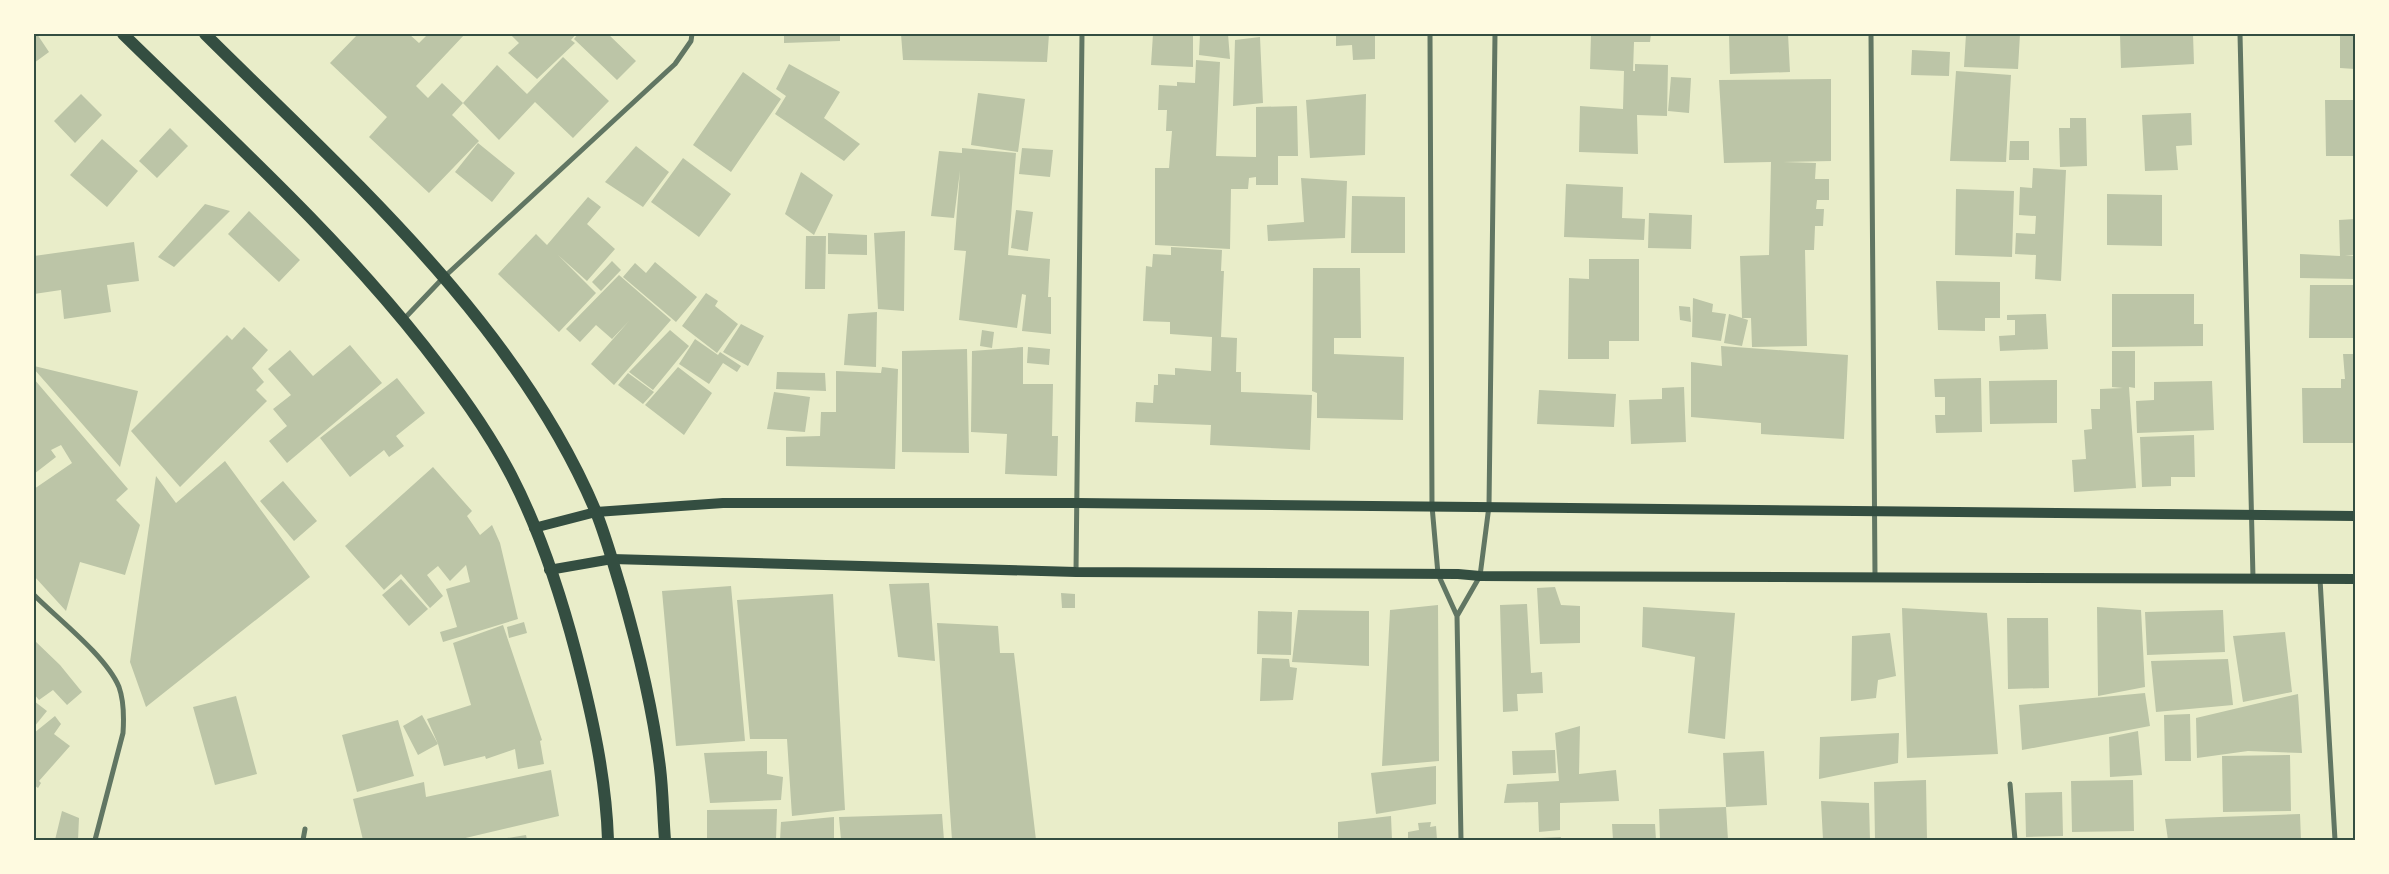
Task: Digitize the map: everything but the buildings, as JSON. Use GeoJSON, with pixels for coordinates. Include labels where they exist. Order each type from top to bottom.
{"type":"FeatureCollection","features":[{"type":"Feature","properties":{"kind":"main road"},"geometry":{"type":"LineString","coordinates":[[123,34],[338,244],[403,320],[447,376],[488,434],[512,477],[534,528],[570,630],[600,755],[608,840]]}},
{"type":"Feature","properties":{"kind":"main road"},"geometry":{"type":"LineString","coordinates":[[204,34],[379,206],[443,278],[504,354],[562,444],[596,512],[633,632],[648,694],[660,768],[665,840]]}},
{"type":"Feature","properties":{"kind":"main road"},"geometry":{"type":"LineString","coordinates":[[534,528],[596,512],[723,503],[1489,506],[2355,516]]}},
{"type":"Feature","properties":{"kind":"main road"},"geometry":{"type":"LineString","coordinates":[[549,570],[612,559],[1076,572],[1438,574],[1480,576],[2355,579]]}},
{"type":"Feature","properties":{"kind":"street"},"geometry":{"type":"LineString","coordinates":[[403,320],[443,278],[675,64],[690,41],[692,34]]}},
{"type":"Feature","properties":{"kind":"street"},"geometry":{"type":"LineString","coordinates":[[1076,572],[1082,34]]}},
{"type":"Feature","properties":{"kind":"street"},"geometry":{"type":"LineString","coordinates":[[1430,34],[1432,506],[1438,574],[1457,616],[1461,840]]}},
{"type":"Feature","properties":{"kind":"street"},"geometry":{"type":"LineString","coordinates":[[1457,616],[1480,576],[1489,506],[1495,34]]}},
{"type":"Feature","properties":{"kind":"street"},"geometry":{"type":"LineString","coordinates":[[1871,34],[1875,576]]}},
{"type":"Feature","properties":{"kind":"street"},"geometry":{"type":"LineString","coordinates":[[2240,34],[2253,578]]}},
{"type":"Feature","properties":{"kind":"street"},"geometry":{"type":"LineString","coordinates":[[2320,578],[2335,840]]}},
{"type":"Feature","properties":{"kind":"street"},"geometry":{"type":"LineString","coordinates":[[34,595],[102,660],[118,686],[124,716],[123,733],[95,840]]}},
{"type":"Feature","properties":{"kind":"street"},"geometry":{"type":"LineString","coordinates":[[2010,784],[2015,840]]}},
{"type":"Feature","properties":{"kind":"street"},"geometry":{"type":"LineString","coordinates":[[303,840],[305,828]]}}]}
